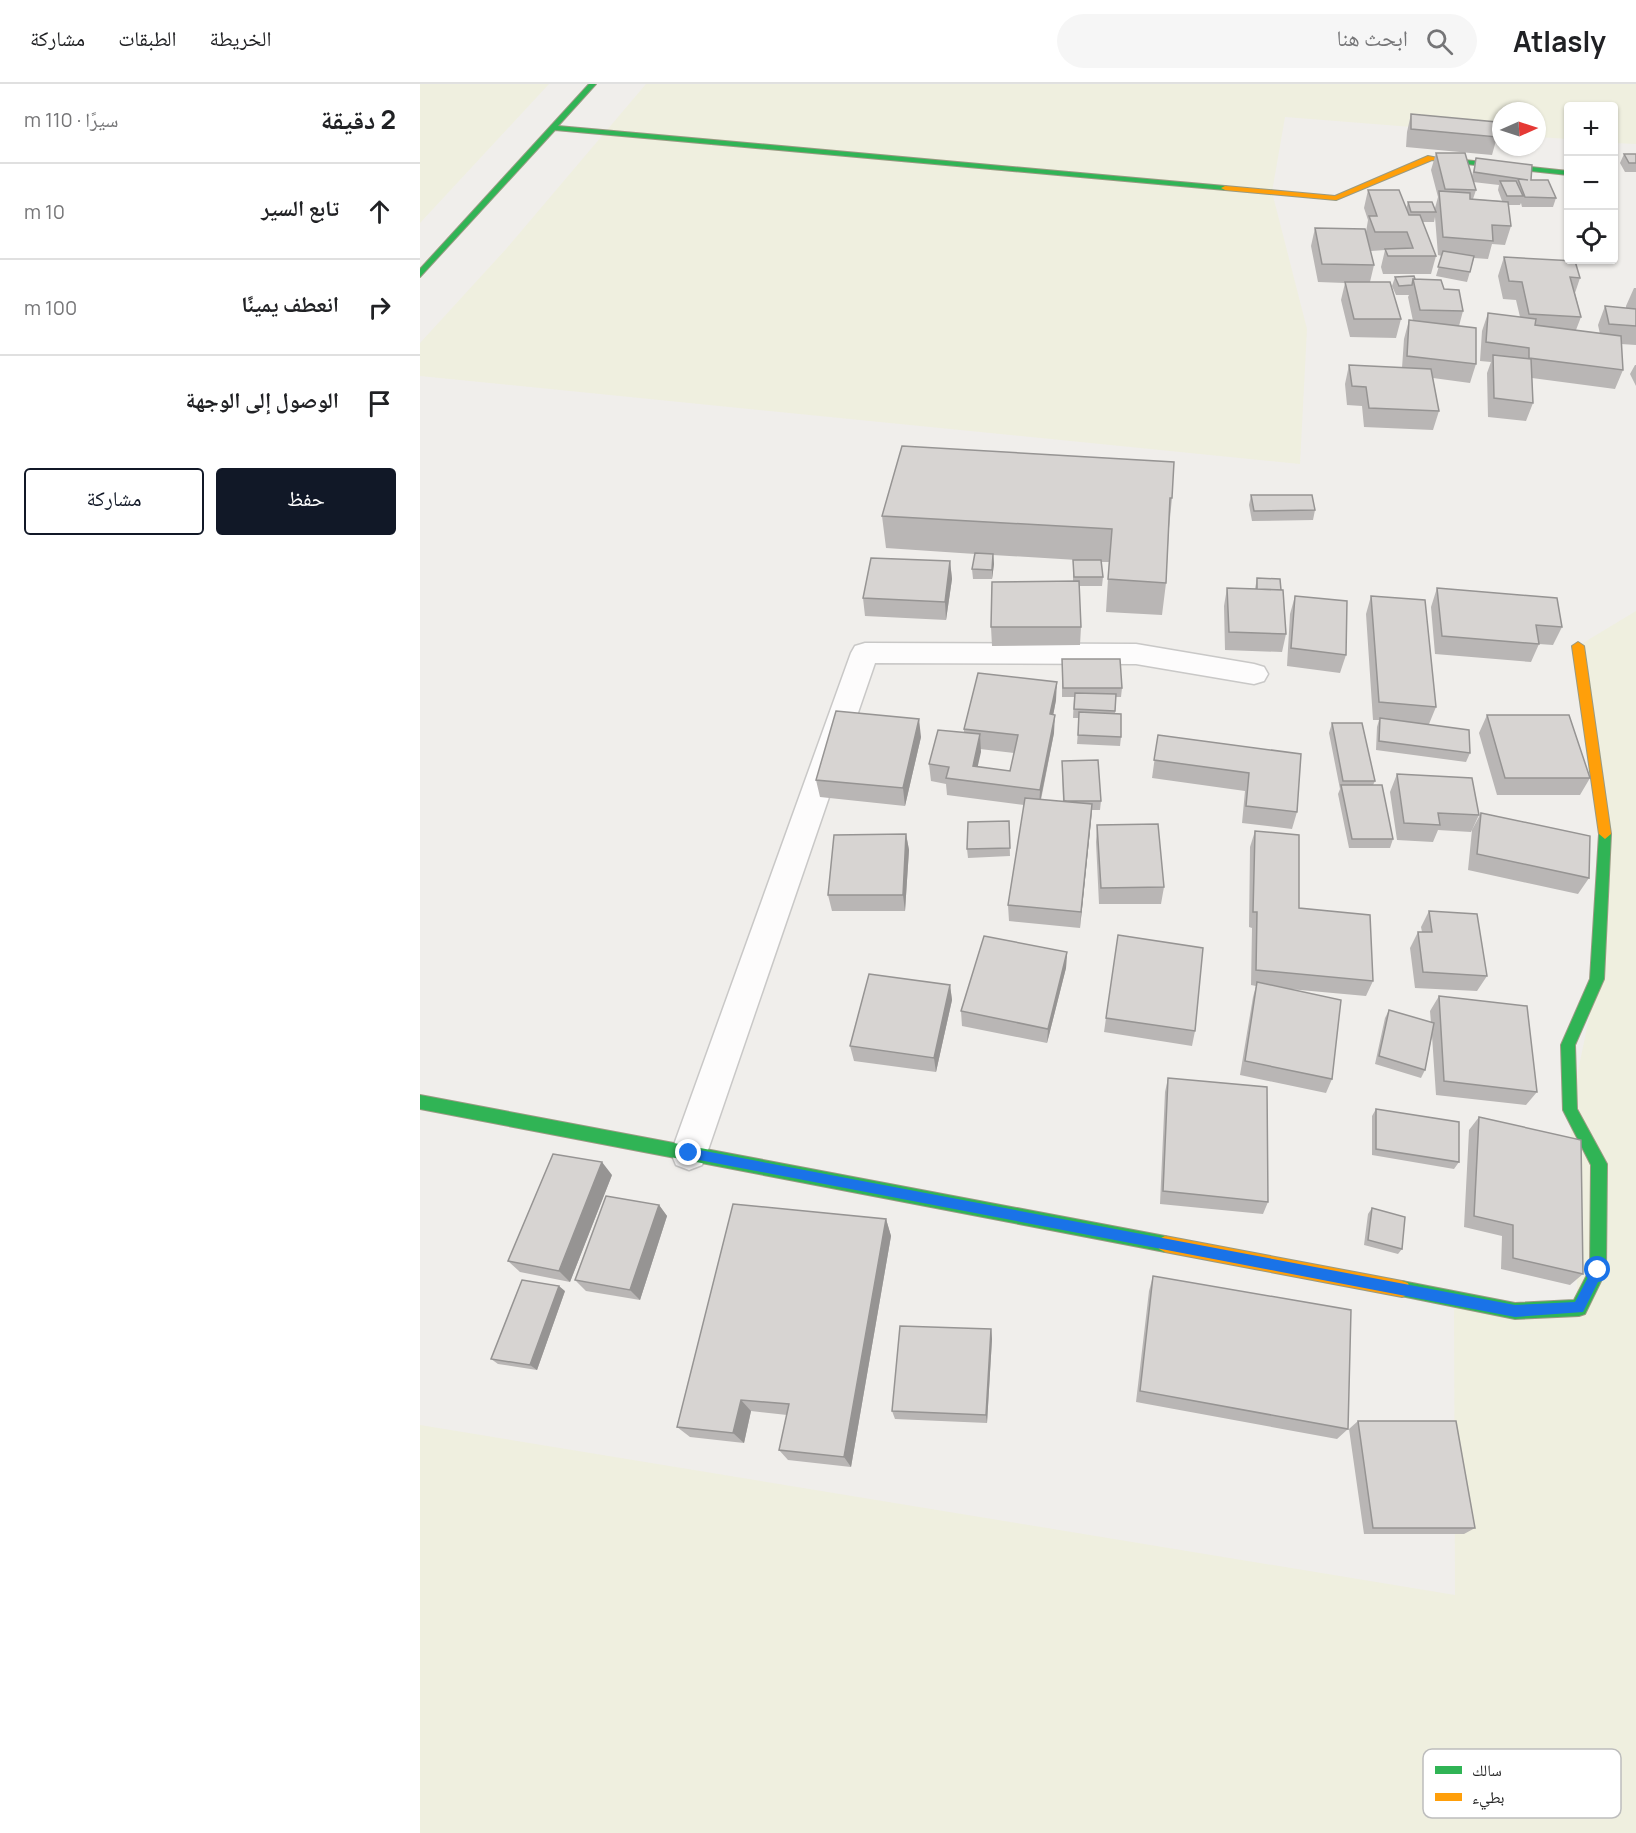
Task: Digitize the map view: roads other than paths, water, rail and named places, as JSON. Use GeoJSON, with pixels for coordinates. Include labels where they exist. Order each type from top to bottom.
{"type":"FeatureCollection","features":[{"type":"Feature","properties":{"kind":"street"},"geometry":{"type":"LineString","coordinates":[[420,274],[593,84]]}},
{"type":"Feature","properties":{"kind":"street"},"geometry":{"type":"LineString","coordinates":[[553,128],[1336,198],[1431,158],[1564,172]]}},
{"type":"Feature","properties":{"kind":"street"},"geometry":{"type":"LineString","coordinates":[[420,1102],[1515,1311],[1579,1308],[1598,1270],[1599,1164],[1570,1110],[1568,1045],[1598,979],[1605,829],[1578,646]]}},
{"type":"Feature","properties":{"kind":"street"},"geometry":{"type":"LineString","coordinates":[[689,1153],[865,653],[1136,654],[1254,674]]}}]}
